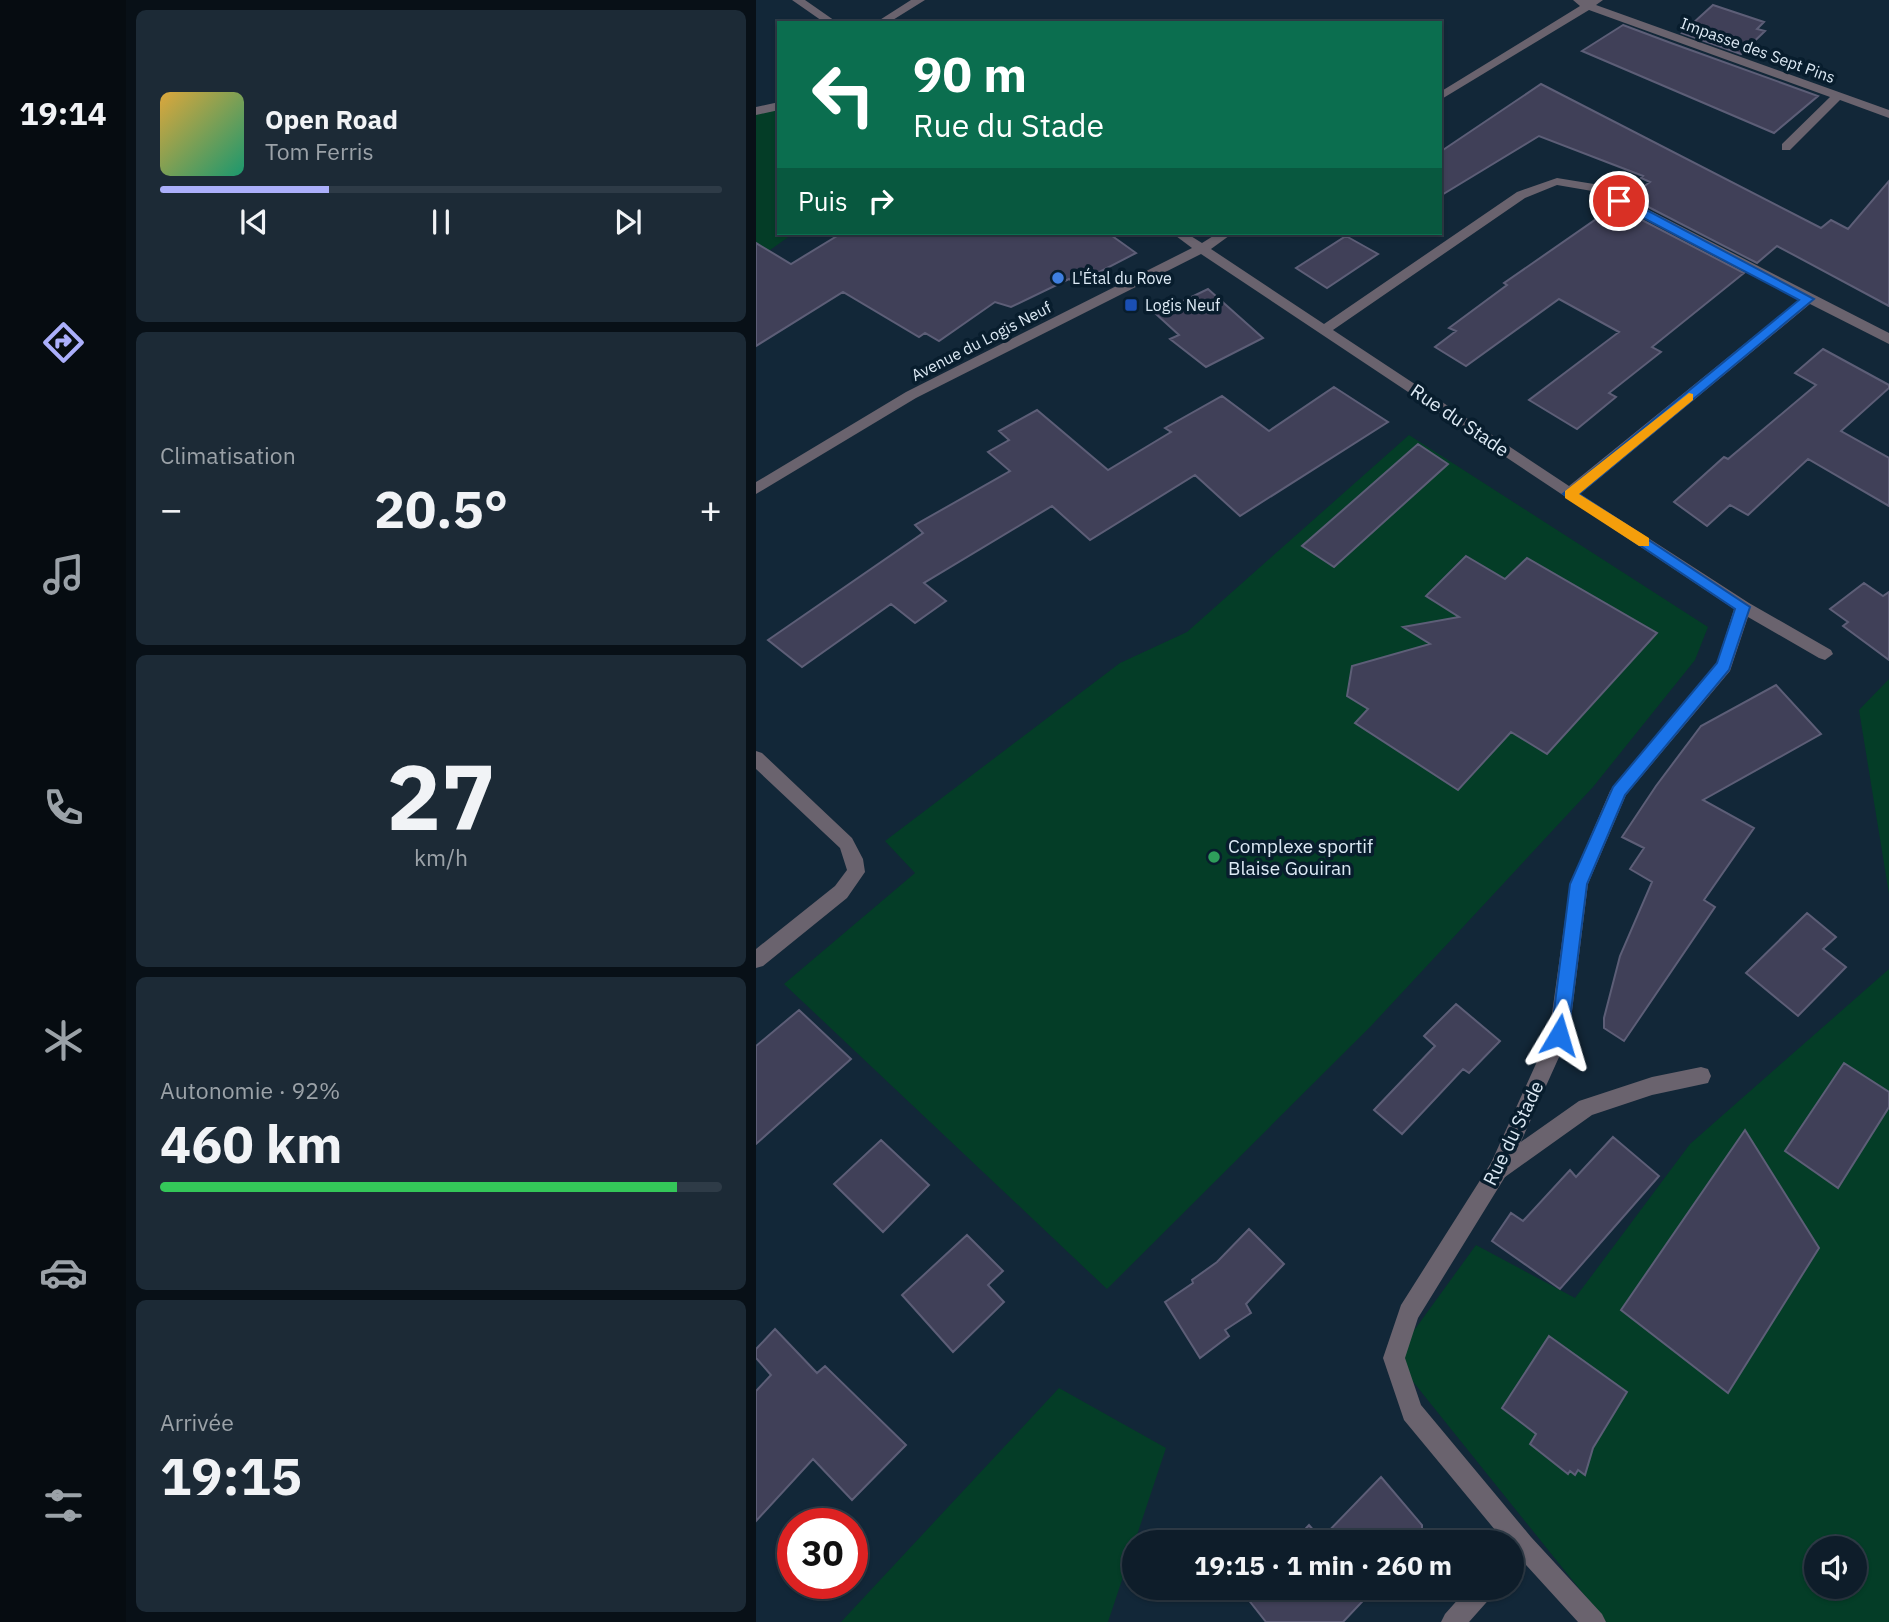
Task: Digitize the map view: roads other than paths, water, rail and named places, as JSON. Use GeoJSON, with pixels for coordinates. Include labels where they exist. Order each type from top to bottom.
{"type":"FeatureCollection","features":[{"type":"Feature","properties":{"kind":"street"},"geometry":{"type":"LineString","coordinates":[[798,0],[830,21]]}},
{"type":"Feature","properties":{"kind":"street"},"geometry":{"type":"LineString","coordinates":[[883,21],[919,0]]}},
{"type":"Feature","properties":{"kind":"street"},"geometry":{"type":"LineString","coordinates":[[1442,96],[1588,2]]}},
{"type":"Feature","properties":{"kind":"street","name":"Impasse des Sept Pins"},"geometry":{"type":"LineString","coordinates":[[1588,2],[1889,114]]}},
{"type":"Feature","properties":{"kind":"street","name":"Impasse des Sept Pins"},"geometry":{"type":"LineString","coordinates":[[1786,147],[1838,96]]}},
{"type":"Feature","properties":{"kind":"street"},"geometry":{"type":"LineString","coordinates":[[756,111],[777,106]]}},
{"type":"Feature","properties":{"kind":"street"},"geometry":{"type":"LineString","coordinates":[[1325,329],[1521,195],[1550,180],[1573,181],[1596,188],[1889,339]]}},
{"type":"Feature","properties":{"kind":"street","name":"Rue du Stade"},"geometry":{"type":"LineString","coordinates":[[1181,235],[1743,607],[1825,654]]}},
{"type":"Feature","properties":{"kind":"street","name":"Avenue du Logis Neuf"},"geometry":{"type":"LineString","coordinates":[[756,489],[911,396],[1224,235]]}},
{"type":"Feature","properties":{"kind":"street"},"geometry":{"type":"LineString","coordinates":[[1570,494],[1808,299]]}},
{"type":"Feature","properties":{"kind":"street","name":"Rue du Stade"},"geometry":{"type":"LineString","coordinates":[[1501,1530],[1412,1412],[1394,1359],[1409,1312],[1498,1170],[1559,1035],[1579,884],[1619,791],[1724,666],[1743,607]]}},
{"type":"Feature","properties":{"kind":"street"},"geometry":{"type":"LineString","coordinates":[[756,758],[846,843],[854,859],[856,872],[841,892],[756,960]]}},
{"type":"Feature","properties":{"kind":"street"},"geometry":{"type":"LineString","coordinates":[[1498,1170],[1586,1108],[1652,1086],[1701,1076]]}},
{"type":"Feature","properties":{"kind":"street","name":"Rue du Stade"},"geometry":{"type":"LineString","coordinates":[[1524,1557],[1594,1622]]}},
{"type":"Feature","properties":{"kind":"street"},"geometry":{"type":"LineString","coordinates":[[1453,1622],[1473,1600]]}},
{"type":"Feature","properties":{"kind":"place","name":"L'Étal du Rove"},"geometry":{"type":"Point","coordinates":[1058,278]}},
{"type":"Feature","properties":{"kind":"place","name":"Logis Neuf"},"geometry":{"type":"Point","coordinates":[1131,305]}},
{"type":"Feature","properties":{"kind":"place","name":"Complexe sportif Blaise Gouiran"},"geometry":{"type":"Point","coordinates":[1214,857]}}]}
